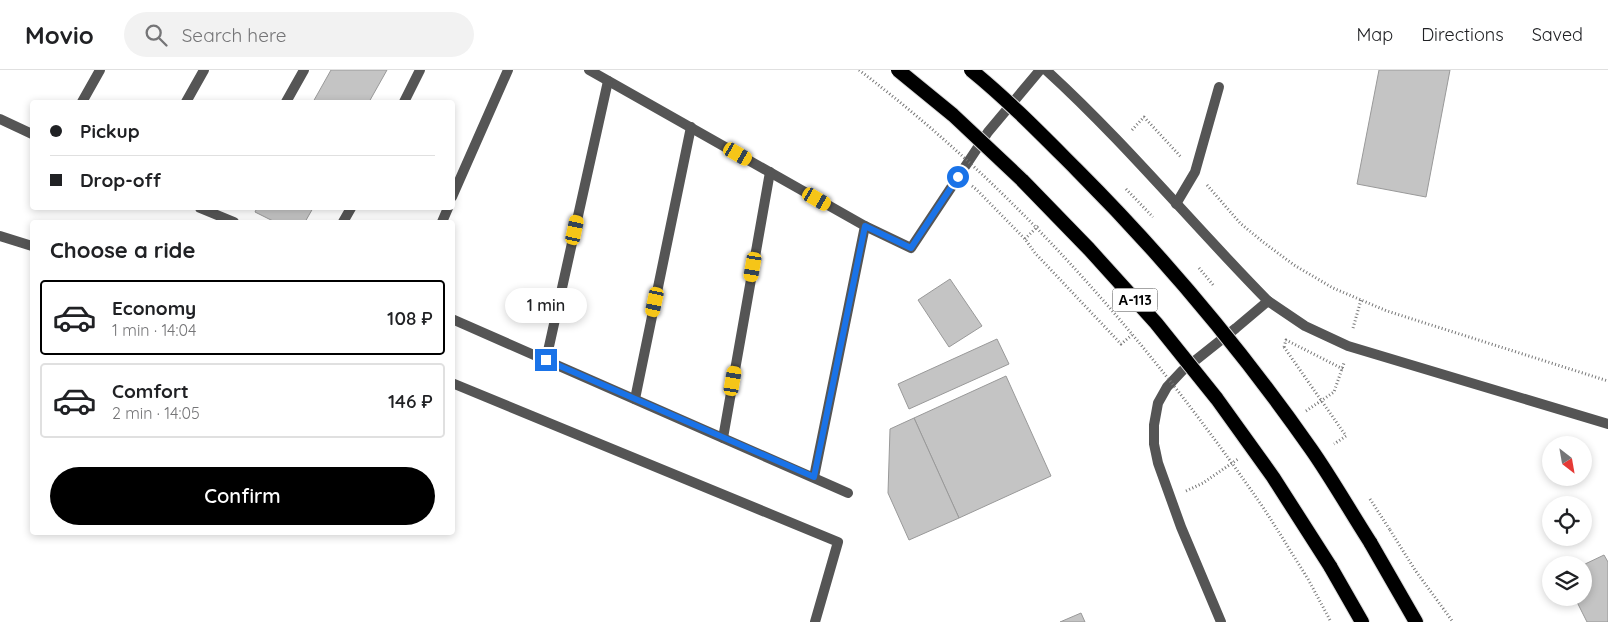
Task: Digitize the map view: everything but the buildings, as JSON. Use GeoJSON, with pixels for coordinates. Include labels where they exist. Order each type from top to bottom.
{"type":"FeatureCollection","features":[{"type":"Feature","properties":{"kind":"highway","name":"А-113"},"geometry":{"type":"LineString","coordinates":[[898,70],[953,115],[1022,180],[1089,249],[1156,323],[1217,399],[1273,477],[1330,566],[1362,622]]}},
{"type":"Feature","properties":{"kind":"highway"},"geometry":{"type":"LineString","coordinates":[[972,70],[1054,147],[1124,217],[1192,293],[1254,371],[1312,450],[1370,542],[1416,622]]}},
{"type":"Feature","properties":{"kind":"street"},"geometry":{"type":"LineString","coordinates":[[83,100],[100,70]]}},
{"type":"Feature","properties":{"kind":"street"},"geometry":{"type":"LineString","coordinates":[[187,100],[204,70]]}},
{"type":"Feature","properties":{"kind":"street"},"geometry":{"type":"LineString","coordinates":[[287,100],[304,70]]}},
{"type":"Feature","properties":{"kind":"street"},"geometry":{"type":"LineString","coordinates":[[405,100],[420,70]]}},
{"type":"Feature","properties":{"kind":"street"},"geometry":{"type":"LineString","coordinates":[[455,191],[508,70]]}},
{"type":"Feature","properties":{"kind":"street"},"geometry":{"type":"LineString","coordinates":[[589,70],[865,226],[911,248],[988,132],[1040,70]]}},
{"type":"Feature","properties":{"kind":"street"},"geometry":{"type":"LineString","coordinates":[[1046,70],[1077,98],[1120,142],[1268,301],[1305,326],[1348,346],[1608,424]]}},
{"type":"Feature","properties":{"kind":"street"},"geometry":{"type":"LineString","coordinates":[[546,360],[608,81]]}},
{"type":"Feature","properties":{"kind":"street"},"geometry":{"type":"LineString","coordinates":[[1176,204],[1195,172],[1219,87]]}},
{"type":"Feature","properties":{"kind":"street"},"geometry":{"type":"LineString","coordinates":[[0,119],[30,133]]}},
{"type":"Feature","properties":{"kind":"street"},"geometry":{"type":"LineString","coordinates":[[634,399],[691,127]]}},
{"type":"Feature","properties":{"kind":"street"},"geometry":{"type":"LineString","coordinates":[[723,438],[770,172]]}},
{"type":"Feature","properties":{"kind":"street"},"geometry":{"type":"LineString","coordinates":[[205,210],[228,220]]}},
{"type":"Feature","properties":{"kind":"street"},"geometry":{"type":"LineString","coordinates":[[223,218],[227,210]]}},
{"type":"Feature","properties":{"kind":"street"},"geometry":{"type":"LineString","coordinates":[[814,477],[865,226]]}},
{"type":"Feature","properties":{"kind":"street"},"geometry":{"type":"LineString","coordinates":[[0,236],[30,245]]}},
{"type":"Feature","properties":{"kind":"street"},"geometry":{"type":"LineString","coordinates":[[1221,622],[1181,527],[1158,463],[1154,444],[1154,425],[1158,403],[1167,387],[1182,371],[1268,301]]}},
{"type":"Feature","properties":{"kind":"street"},"geometry":{"type":"LineString","coordinates":[[455,320],[848,492]]}},
{"type":"Feature","properties":{"kind":"street"},"geometry":{"type":"LineString","coordinates":[[455,385],[838,542],[815,622]]}},
{"type":"Feature","properties":{"kind":"path"},"geometry":{"type":"LineString","coordinates":[[859,70],[937,133],[1005,197],[1072,265],[1132,335],[1196,413],[1246,483],[1308,579],[1331,622]]}},
{"type":"Feature","properties":{"kind":"path"},"geometry":{"type":"LineString","coordinates":[[1120,142],[1144,117],[1240,223],[1294,265],[1333,288],[1387,311],[1608,381]]}},
{"type":"Feature","properties":{"kind":"path"},"geometry":{"type":"LineString","coordinates":[[958,177],[977,190],[1025,239],[1035,253],[1121,344],[1132,335]]}},
{"type":"Feature","properties":{"kind":"path"},"geometry":{"type":"LineString","coordinates":[[1025,239],[1039,225]]}},
{"type":"Feature","properties":{"kind":"path"},"geometry":{"type":"LineString","coordinates":[[1334,444],[1346,436],[1284,347],[1286,340],[1343,368]]}},
{"type":"Feature","properties":{"kind":"path"},"geometry":{"type":"LineString","coordinates":[[1390,530],[1415,570],[1453,622]]}},
{"type":"Feature","properties":{"kind":"route"},"geometry":{"type":"LineString","coordinates":[[546,360],[814,477],[865,226],[911,248],[958,177]]}}]}
